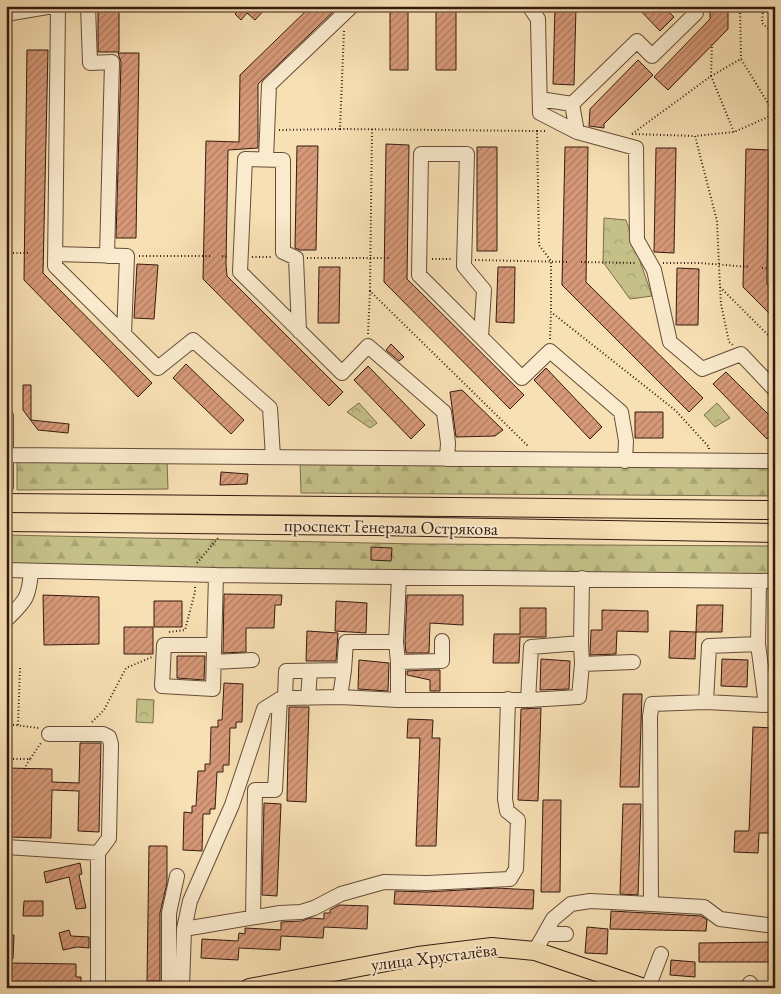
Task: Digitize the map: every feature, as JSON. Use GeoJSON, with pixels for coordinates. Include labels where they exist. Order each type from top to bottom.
{"type":"FeatureCollection","features":[{"type":"Feature","properties":{"kind":"main road","name":"проспект Генерала Острякова"},"geometry":{"type":"LineString","coordinates":[[6,503],[775,510]]}},
{"type":"Feature","properties":{"kind":"main road","name":"проспект Генерала Острякова"},"geometry":{"type":"LineString","coordinates":[[6,522],[775,533]]}},
{"type":"Feature","properties":{"kind":"main road","name":"улица Хрусталёва"},"geometry":{"type":"LineString","coordinates":[[249,988],[418,956],[492,947],[535,951],[644,988]]}},
{"type":"Feature","properties":{"kind":"street"},"geometry":{"type":"LineString","coordinates":[[6,6],[6,15],[53,6]]}},
{"type":"Feature","properties":{"kind":"street"},"geometry":{"type":"LineString","coordinates":[[58,6],[55,266],[158,368],[193,340],[270,408],[274,457]]}},
{"type":"Feature","properties":{"kind":"street"},"geometry":{"type":"LineString","coordinates":[[88,6],[90,63],[112,62],[108,256]]}},
{"type":"Feature","properties":{"kind":"street"},"geometry":{"type":"LineString","coordinates":[[528,6],[538,19],[540,113],[577,132],[636,148],[637,240],[654,270],[670,342],[702,368],[740,354],[775,390]]}},
{"type":"Feature","properties":{"kind":"street"},"geometry":{"type":"LineString","coordinates":[[572,104],[637,41],[652,56],[696,12],[696,6]]}},
{"type":"Feature","properties":{"kind":"street"},"geometry":{"type":"LineString","coordinates":[[266,160],[268,85],[348,10]]}},
{"type":"Feature","properties":{"kind":"street"},"geometry":{"type":"LineString","coordinates":[[540,99],[572,104]]}},
{"type":"Feature","properties":{"kind":"street"},"geometry":{"type":"LineString","coordinates":[[572,104],[577,132]]}},
{"type":"Feature","properties":{"kind":"street"},"geometry":{"type":"LineString","coordinates":[[481,337],[484,290],[464,266],[467,154],[422,154],[419,276],[522,378],[550,351],[621,412],[626,441],[625,461]]}},
{"type":"Feature","properties":{"kind":"street"},"geometry":{"type":"LineString","coordinates":[[299,331],[296,258],[283,252],[284,160],[245,159],[240,272],[299,331],[342,374],[368,346],[444,412],[448,444],[447,459]]}},
{"type":"Feature","properties":{"kind":"street"},"geometry":{"type":"LineString","coordinates":[[56,254],[127,256],[124,335]]}},
{"type":"Feature","properties":{"kind":"street"},"geometry":{"type":"LineString","coordinates":[[6,416],[6,487]]}},
{"type":"Feature","properties":{"kind":"street"},"geometry":{"type":"LineString","coordinates":[[7,454],[775,461]]}},
{"type":"Feature","properties":{"kind":"street"},"geometry":{"type":"LineString","coordinates":[[6,570],[195,575],[775,581]]}},
{"type":"Feature","properties":{"kind":"street"},"geometry":{"type":"LineString","coordinates":[[6,620],[24,601],[29,591],[31,571]]}},
{"type":"Feature","properties":{"kind":"street"},"geometry":{"type":"LineString","coordinates":[[214,645],[164,645],[162,686],[213,689],[216,575]]}},
{"type":"Feature","properties":{"kind":"street"},"geometry":{"type":"LineString","coordinates":[[398,700],[396,642],[399,577]]}},
{"type":"Feature","properties":{"kind":"street"},"geometry":{"type":"LineString","coordinates":[[182,988],[184,929],[190,901],[232,805],[264,709],[283,699],[308,698],[528,700],[579,697],[582,664],[582,578]]}},
{"type":"Feature","properties":{"kind":"street"},"geometry":{"type":"LineString","coordinates":[[650,904],[650,716],[652,704],[706,702],[770,705],[758,644],[759,581]]}},
{"type":"Feature","properties":{"kind":"street"},"geometry":{"type":"LineString","coordinates":[[398,662],[442,661],[442,641]]}},
{"type":"Feature","properties":{"kind":"street"},"geometry":{"type":"LineString","coordinates":[[340,697],[346,642],[396,642]]}},
{"type":"Feature","properties":{"kind":"street"},"geometry":{"type":"LineString","coordinates":[[528,700],[531,647],[581,643]]}},
{"type":"Feature","properties":{"kind":"street"},"geometry":{"type":"LineString","coordinates":[[706,702],[709,646],[758,644]]}},
{"type":"Feature","properties":{"kind":"street"},"geometry":{"type":"LineString","coordinates":[[214,662],[252,660]]}},
{"type":"Feature","properties":{"kind":"street"},"geometry":{"type":"LineString","coordinates":[[582,664],[634,662]]}},
{"type":"Feature","properties":{"kind":"street"},"geometry":{"type":"LineString","coordinates":[[253,917],[255,790],[275,790],[286,671],[344,670]]}},
{"type":"Feature","properties":{"kind":"street"},"geometry":{"type":"LineString","coordinates":[[308,698],[310,671]]}},
{"type":"Feature","properties":{"kind":"street"},"geometry":{"type":"LineString","coordinates":[[184,929],[253,917],[301,912],[314,908],[342,894],[384,882],[427,883],[510,879],[516,870],[518,820],[507,811],[505,798],[508,699]]}},
{"type":"Feature","properties":{"kind":"street"},"geometry":{"type":"LineString","coordinates":[[45,733],[103,734],[109,737],[111,744],[108,838],[98,853],[98,988]]}},
{"type":"Feature","properties":{"kind":"street"},"geometry":{"type":"LineString","coordinates":[[6,847],[98,853]]}},
{"type":"Feature","properties":{"kind":"street"},"geometry":{"type":"LineString","coordinates":[[169,988],[170,913],[177,876]]}},
{"type":"Feature","properties":{"kind":"street"},"geometry":{"type":"LineString","coordinates":[[535,951],[553,919],[572,904],[590,901],[704,907],[720,919],[775,926]]}},
{"type":"Feature","properties":{"kind":"street"},"geometry":{"type":"LineString","coordinates":[[545,934],[566,934]]}},
{"type":"Feature","properties":{"kind":"street"},"geometry":{"type":"LineString","coordinates":[[648,988],[661,954]]}},
{"type":"Feature","properties":{"kind":"path"},"geometry":{"type":"LineString","coordinates":[[730,342],[721,304],[717,221],[694,136],[734,132],[775,114],[741,59],[740,6]]}},
{"type":"Feature","properties":{"kind":"path"},"geometry":{"type":"LineString","coordinates":[[763,6],[762,23],[775,35]]}},
{"type":"Feature","properties":{"kind":"path"},"geometry":{"type":"LineString","coordinates":[[340,129],[348,10]]}},
{"type":"Feature","properties":{"kind":"path"},"geometry":{"type":"LineString","coordinates":[[712,44],[711,76],[734,132]]}},
{"type":"Feature","properties":{"kind":"path"},"geometry":{"type":"LineString","coordinates":[[632,134],[711,76],[741,59]]}},
{"type":"Feature","properties":{"kind":"path"},"geometry":{"type":"LineString","coordinates":[[368,346],[372,129]]}},
{"type":"Feature","properties":{"kind":"path"},"geometry":{"type":"LineString","coordinates":[[267,130],[537,131],[540,245],[551,262],[550,351]]}},
{"type":"Feature","properties":{"kind":"path"},"geometry":{"type":"LineString","coordinates":[[6,253],[30,253]]}},
{"type":"Feature","properties":{"kind":"path"},"geometry":{"type":"LineString","coordinates":[[127,256],[210,256]]}},
{"type":"Feature","properties":{"kind":"path"},"geometry":{"type":"LineString","coordinates":[[337,258],[390,258]]}},
{"type":"Feature","properties":{"kind":"path"},"geometry":{"type":"LineString","coordinates":[[504,260],[569,262]]}},
{"type":"Feature","properties":{"kind":"path"},"geometry":{"type":"LineString","coordinates":[[581,262],[692,263],[750,267]]}},
{"type":"Feature","properties":{"kind":"path"},"geometry":{"type":"LineString","coordinates":[[762,268],[775,269]]}},
{"type":"Feature","properties":{"kind":"path"},"geometry":{"type":"LineString","coordinates":[[720,288],[775,342]]}},
{"type":"Feature","properties":{"kind":"path"},"geometry":{"type":"LineString","coordinates":[[370,291],[533,451]]}},
{"type":"Feature","properties":{"kind":"path"},"geometry":{"type":"LineString","coordinates":[[551,312],[675,410],[709,446],[709,461]]}},
{"type":"Feature","properties":{"kind":"path"},"geometry":{"type":"LineString","coordinates":[[167,632],[185,630],[195,592],[196,565],[221,535]]}},
{"type":"Feature","properties":{"kind":"path"},"geometry":{"type":"LineString","coordinates":[[91,724],[104,710],[126,668],[156,656]]}},
{"type":"Feature","properties":{"kind":"path"},"geometry":{"type":"LineString","coordinates":[[18,725],[20,667]]}},
{"type":"Feature","properties":{"kind":"path"},"geometry":{"type":"LineString","coordinates":[[6,724],[18,725],[45,733],[24,768]]}},
{"type":"Feature","properties":{"kind":"path"},"geometry":{"type":"LineString","coordinates":[[6,759],[30,758]]}},
{"type":"Feature","properties":{"kind":"green space"},"geometry":{"type":"Polygon","coordinates":[[[604,218],[626,220],[652,296],[630,299],[603,262],[604,218]]]}},
{"type":"Feature","properties":{"kind":"green space"},"geometry":{"type":"Polygon","coordinates":[[[359,403],[377,423],[370,428],[347,412],[359,403]]]}},
{"type":"Feature","properties":{"kind":"green space"},"geometry":{"type":"Polygon","coordinates":[[[717,403],[730,418],[715,427],[704,415],[717,403]]]}},
{"type":"Feature","properties":{"kind":"green space"},"geometry":{"type":"Polygon","coordinates":[[[167,461],[168,489],[17,490],[17,462],[167,461]]]}},
{"type":"Feature","properties":{"kind":"green space"},"geometry":{"type":"Polygon","coordinates":[[[300,461],[775,469],[775,496],[301,493],[300,461]]]}},
{"type":"Feature","properties":{"kind":"green space"},"geometry":{"type":"Polygon","coordinates":[[[6,535],[416,544],[775,546],[775,576],[6,565],[6,535]]]}},
{"type":"Feature","properties":{"kind":"green space"},"geometry":{"type":"Polygon","coordinates":[[[137,699],[154,700],[153,723],[136,722],[137,699]]]}},
{"type":"Feature","properties":{"kind":"building"},"geometry":{"type":"Polygon","coordinates":[[[98,6],[119,6],[119,52],[98,52],[98,6]]]}},
{"type":"Feature","properties":{"kind":"building"},"geometry":{"type":"Polygon","coordinates":[[[239,6],[268,6],[255,20],[247,13],[241,20],[235,14],[241,7],[239,6]]]}},
{"type":"Feature","properties":{"kind":"building"},"geometry":{"type":"Polygon","coordinates":[[[311,6],[339,6],[258,84],[258,148],[228,150],[226,264],[227,276],[343,392],[329,406],[203,279],[206,141],[239,142],[240,75],[311,6]]]}},
{"type":"Feature","properties":{"kind":"building"},"geometry":{"type":"Polygon","coordinates":[[[390,6],[408,6],[408,70],[390,70],[390,6]]]}},
{"type":"Feature","properties":{"kind":"building"},"geometry":{"type":"Polygon","coordinates":[[[436,6],[456,6],[456,70],[436,70],[436,6]]]}},
{"type":"Feature","properties":{"kind":"building"},"geometry":{"type":"Polygon","coordinates":[[[555,6],[576,7],[574,85],[553,84],[555,6]]]}},
{"type":"Feature","properties":{"kind":"building"},"geometry":{"type":"Polygon","coordinates":[[[636,6],[663,6],[674,17],[660,31],[636,6]]]}},
{"type":"Feature","properties":{"kind":"building"},"geometry":{"type":"Polygon","coordinates":[[[710,6],[728,6],[728,29],[668,90],[654,77],[710,19],[710,6]]]}},
{"type":"Feature","properties":{"kind":"building"},"geometry":{"type":"Polygon","coordinates":[[[27,50],[48,50],[43,273],[152,383],[138,397],[24,280],[27,50]]]}},
{"type":"Feature","properties":{"kind":"building"},"geometry":{"type":"Polygon","coordinates":[[[118,53],[139,53],[136,238],[116,238],[121,62],[118,53]]]}},
{"type":"Feature","properties":{"kind":"building"},"geometry":{"type":"Polygon","coordinates":[[[638,60],[653,75],[604,124],[604,128],[589,126],[590,109],[638,60]]]}},
{"type":"Feature","properties":{"kind":"building"},"geometry":{"type":"Polygon","coordinates":[[[386,144],[409,145],[407,279],[524,395],[510,409],[384,282],[386,144]]]}},
{"type":"Feature","properties":{"kind":"building"},"geometry":{"type":"Polygon","coordinates":[[[297,146],[318,146],[316,250],[300,250],[295,248],[297,146]]]}},
{"type":"Feature","properties":{"kind":"building"},"geometry":{"type":"Polygon","coordinates":[[[477,147],[497,147],[497,251],[477,251],[477,147]]]}},
{"type":"Feature","properties":{"kind":"building"},"geometry":{"type":"Polygon","coordinates":[[[565,147],[588,147],[586,282],[703,398],[689,412],[562,285],[565,147]]]}},
{"type":"Feature","properties":{"kind":"building"},"geometry":{"type":"Polygon","coordinates":[[[656,148],[676,148],[674,253],[654,252],[656,148]]]}},
{"type":"Feature","properties":{"kind":"building"},"geometry":{"type":"Polygon","coordinates":[[[746,149],[769,150],[767,284],[775,292],[775,319],[743,287],[746,149]]]}},
{"type":"Feature","properties":{"kind":"building"},"geometry":{"type":"Polygon","coordinates":[[[137,264],[158,265],[154,319],[134,318],[137,264]]]}},
{"type":"Feature","properties":{"kind":"building"},"geometry":{"type":"Polygon","coordinates":[[[319,267],[340,267],[339,323],[318,323],[319,267]]]}},
{"type":"Feature","properties":{"kind":"building"},"geometry":{"type":"Polygon","coordinates":[[[498,267],[515,267],[514,323],[496,322],[498,267]]]}},
{"type":"Feature","properties":{"kind":"building"},"geometry":{"type":"Polygon","coordinates":[[[677,268],[699,269],[698,325],[676,325],[677,268]]]}},
{"type":"Feature","properties":{"kind":"building"},"geometry":{"type":"Polygon","coordinates":[[[391,344],[404,357],[399,361],[386,350],[391,344]]]}},
{"type":"Feature","properties":{"kind":"building"},"geometry":{"type":"Polygon","coordinates":[[[186,364],[244,420],[231,434],[173,378],[186,364]]]}},
{"type":"Feature","properties":{"kind":"building"},"geometry":{"type":"Polygon","coordinates":[[[368,366],[425,425],[411,439],[354,380],[368,366]]]}},
{"type":"Feature","properties":{"kind":"building"},"geometry":{"type":"Polygon","coordinates":[[[546,368],[602,427],[590,439],[534,380],[546,368]]]}},
{"type":"Feature","properties":{"kind":"building"},"geometry":{"type":"Polygon","coordinates":[[[726,372],[775,421],[775,431],[767,439],[713,384],[726,372]]]}},
{"type":"Feature","properties":{"kind":"building"},"geometry":{"type":"Polygon","coordinates":[[[23,385],[31,385],[31,420],[69,424],[68,433],[38,430],[23,410],[23,385]]]}},
{"type":"Feature","properties":{"kind":"building"},"geometry":{"type":"Polygon","coordinates":[[[462,390],[503,430],[495,436],[456,437],[450,392],[462,390]]]}},
{"type":"Feature","properties":{"kind":"building"},"geometry":{"type":"Polygon","coordinates":[[[635,412],[663,412],[663,438],[635,438],[635,412]]]}},
{"type":"Feature","properties":{"kind":"building"},"geometry":{"type":"Polygon","coordinates":[[[221,472],[248,474],[247,484],[220,485],[221,472]]]}},
{"type":"Feature","properties":{"kind":"building"},"geometry":{"type":"Polygon","coordinates":[[[371,547],[392,548],[391,561],[371,560],[371,547]]]}},
{"type":"Feature","properties":{"kind":"building"},"geometry":{"type":"Polygon","coordinates":[[[224,594],[282,595],[281,605],[275,605],[274,628],[246,628],[246,652],[223,653],[224,594]]]}},
{"type":"Feature","properties":{"kind":"building"},"geometry":{"type":"Polygon","coordinates":[[[43,595],[99,597],[99,644],[44,645],[43,595]]]}},
{"type":"Feature","properties":{"kind":"building"},"geometry":{"type":"Polygon","coordinates":[[[407,595],[463,595],[463,625],[430,623],[429,653],[406,653],[407,595]]]}},
{"type":"Feature","properties":{"kind":"building"},"geometry":{"type":"Polygon","coordinates":[[[154,601],[182,601],[182,627],[154,627],[154,601]]]}},
{"type":"Feature","properties":{"kind":"building"},"geometry":{"type":"Polygon","coordinates":[[[336,601],[367,603],[366,633],[335,631],[336,601]]]}},
{"type":"Feature","properties":{"kind":"building"},"geometry":{"type":"Polygon","coordinates":[[[697,605],[723,605],[722,632],[696,632],[697,605]]]}},
{"type":"Feature","properties":{"kind":"building"},"geometry":{"type":"Polygon","coordinates":[[[520,608],[546,608],[546,637],[520,637],[519,663],[493,663],[494,634],[520,634],[520,608]]]}},
{"type":"Feature","properties":{"kind":"building"},"geometry":{"type":"Polygon","coordinates":[[[602,610],[648,611],[648,632],[617,631],[616,654],[590,655],[591,630],[602,630],[602,610]]]}},
{"type":"Feature","properties":{"kind":"building"},"geometry":{"type":"Polygon","coordinates":[[[124,627],[153,627],[153,654],[124,654],[124,627]]]}},
{"type":"Feature","properties":{"kind":"building"},"geometry":{"type":"Polygon","coordinates":[[[307,631],[338,633],[336,661],[306,661],[307,631]]]}},
{"type":"Feature","properties":{"kind":"building"},"geometry":{"type":"Polygon","coordinates":[[[670,631],[696,632],[695,659],[669,658],[670,631]]]}},
{"type":"Feature","properties":{"kind":"building"},"geometry":{"type":"Polygon","coordinates":[[[177,656],[205,656],[204,680],[177,678],[177,656]]]}},
{"type":"Feature","properties":{"kind":"building"},"geometry":{"type":"Polygon","coordinates":[[[541,659],[570,661],[569,689],[540,690],[541,659]]]}},
{"type":"Feature","properties":{"kind":"building"},"geometry":{"type":"Polygon","coordinates":[[[722,659],[748,660],[747,687],[721,686],[722,659]]]}},
{"type":"Feature","properties":{"kind":"building"},"geometry":{"type":"Polygon","coordinates":[[[359,660],[389,663],[388,691],[358,689],[359,660]]]}},
{"type":"Feature","properties":{"kind":"building"},"geometry":{"type":"Polygon","coordinates":[[[440,670],[440,691],[430,691],[430,680],[407,675],[407,671],[440,670]]]}},
{"type":"Feature","properties":{"kind":"building"},"geometry":{"type":"Polygon","coordinates":[[[224,683],[243,684],[242,722],[236,722],[236,728],[230,728],[229,765],[223,765],[223,772],[217,772],[215,809],[210,809],[210,814],[203,814],[202,851],[183,850],[184,812],[192,813],[192,806],[196,806],[198,771],[205,771],[205,764],[210,764],[211,727],[218,727],[218,720],[222,720],[224,683]]]}},
{"type":"Feature","properties":{"kind":"building"},"geometry":{"type":"Polygon","coordinates":[[[623,694],[642,694],[639,787],[620,787],[623,694]]]}},
{"type":"Feature","properties":{"kind":"building"},"geometry":{"type":"Polygon","coordinates":[[[289,707],[309,707],[306,802],[287,801],[289,707]]]}},
{"type":"Feature","properties":{"kind":"building"},"geometry":{"type":"Polygon","coordinates":[[[541,708],[538,801],[518,800],[521,709],[541,708]]]}},
{"type":"Feature","properties":{"kind":"building"},"geometry":{"type":"Polygon","coordinates":[[[408,719],[433,720],[432,738],[440,738],[436,846],[416,846],[420,738],[407,738],[408,719]]]}},
{"type":"Feature","properties":{"kind":"building"},"geometry":{"type":"Polygon","coordinates":[[[753,727],[774,728],[770,833],[759,833],[758,853],[734,852],[735,831],[749,831],[753,727]]]}},
{"type":"Feature","properties":{"kind":"building"},"geometry":{"type":"Polygon","coordinates":[[[80,743],[101,743],[99,832],[78,831],[79,791],[52,790],[51,838],[6,837],[6,768],[52,769],[52,782],[79,783],[80,743]]]}},
{"type":"Feature","properties":{"kind":"building"},"geometry":{"type":"Polygon","coordinates":[[[543,800],[561,800],[560,892],[541,892],[543,800]]]}},
{"type":"Feature","properties":{"kind":"building"},"geometry":{"type":"Polygon","coordinates":[[[264,803],[281,804],[277,896],[262,895],[264,803]]]}},
{"type":"Feature","properties":{"kind":"building"},"geometry":{"type":"Polygon","coordinates":[[[623,804],[641,804],[638,895],[620,894],[623,804]]]}},
{"type":"Feature","properties":{"kind":"building"},"geometry":{"type":"Polygon","coordinates":[[[149,846],[167,846],[167,883],[160,913],[160,981],[147,981],[149,846]]]}},
{"type":"Feature","properties":{"kind":"building"},"geometry":{"type":"Polygon","coordinates":[[[80,863],[82,874],[79,875],[86,908],[76,909],[69,877],[46,883],[44,872],[80,863]]]}},
{"type":"Feature","properties":{"kind":"building"},"geometry":{"type":"Polygon","coordinates":[[[496,888],[534,890],[533,909],[394,904],[395,891],[427,892],[496,888]]]}},
{"type":"Feature","properties":{"kind":"building"},"geometry":{"type":"Polygon","coordinates":[[[24,901],[43,901],[43,916],[23,916],[24,901]]]}},
{"type":"Feature","properties":{"kind":"building"},"geometry":{"type":"Polygon","coordinates":[[[339,905],[368,906],[367,929],[324,927],[323,938],[281,936],[280,950],[239,948],[238,960],[201,958],[202,939],[238,941],[239,933],[245,934],[245,928],[281,930],[281,922],[302,921],[310,918],[324,919],[324,913],[330,913],[330,910],[339,905]]]}},
{"type":"Feature","properties":{"kind":"building"},"geometry":{"type":"Polygon","coordinates":[[[611,911],[701,916],[707,920],[706,931],[610,929],[611,911]]]}},
{"type":"Feature","properties":{"kind":"building"},"geometry":{"type":"Polygon","coordinates":[[[587,927],[608,929],[607,954],[585,953],[587,927]]]}},
{"type":"Feature","properties":{"kind":"building"},"geometry":{"type":"Polygon","coordinates":[[[69,930],[71,936],[89,937],[89,948],[77,947],[63,950],[59,933],[69,930]]]}},
{"type":"Feature","properties":{"kind":"building"},"geometry":{"type":"Polygon","coordinates":[[[6,935],[14,935],[13,959],[6,959],[6,935]]]}},
{"type":"Feature","properties":{"kind":"building"},"geometry":{"type":"Polygon","coordinates":[[[775,942],[775,962],[699,962],[699,943],[775,942]]]}},
{"type":"Feature","properties":{"kind":"building"},"geometry":{"type":"Polygon","coordinates":[[[671,960],[695,962],[695,977],[670,975],[671,960]]]}},
{"type":"Feature","properties":{"kind":"building"},"geometry":{"type":"Polygon","coordinates":[[[12,963],[76,964],[76,977],[81,977],[81,987],[11,988],[12,963]]]}}]}
